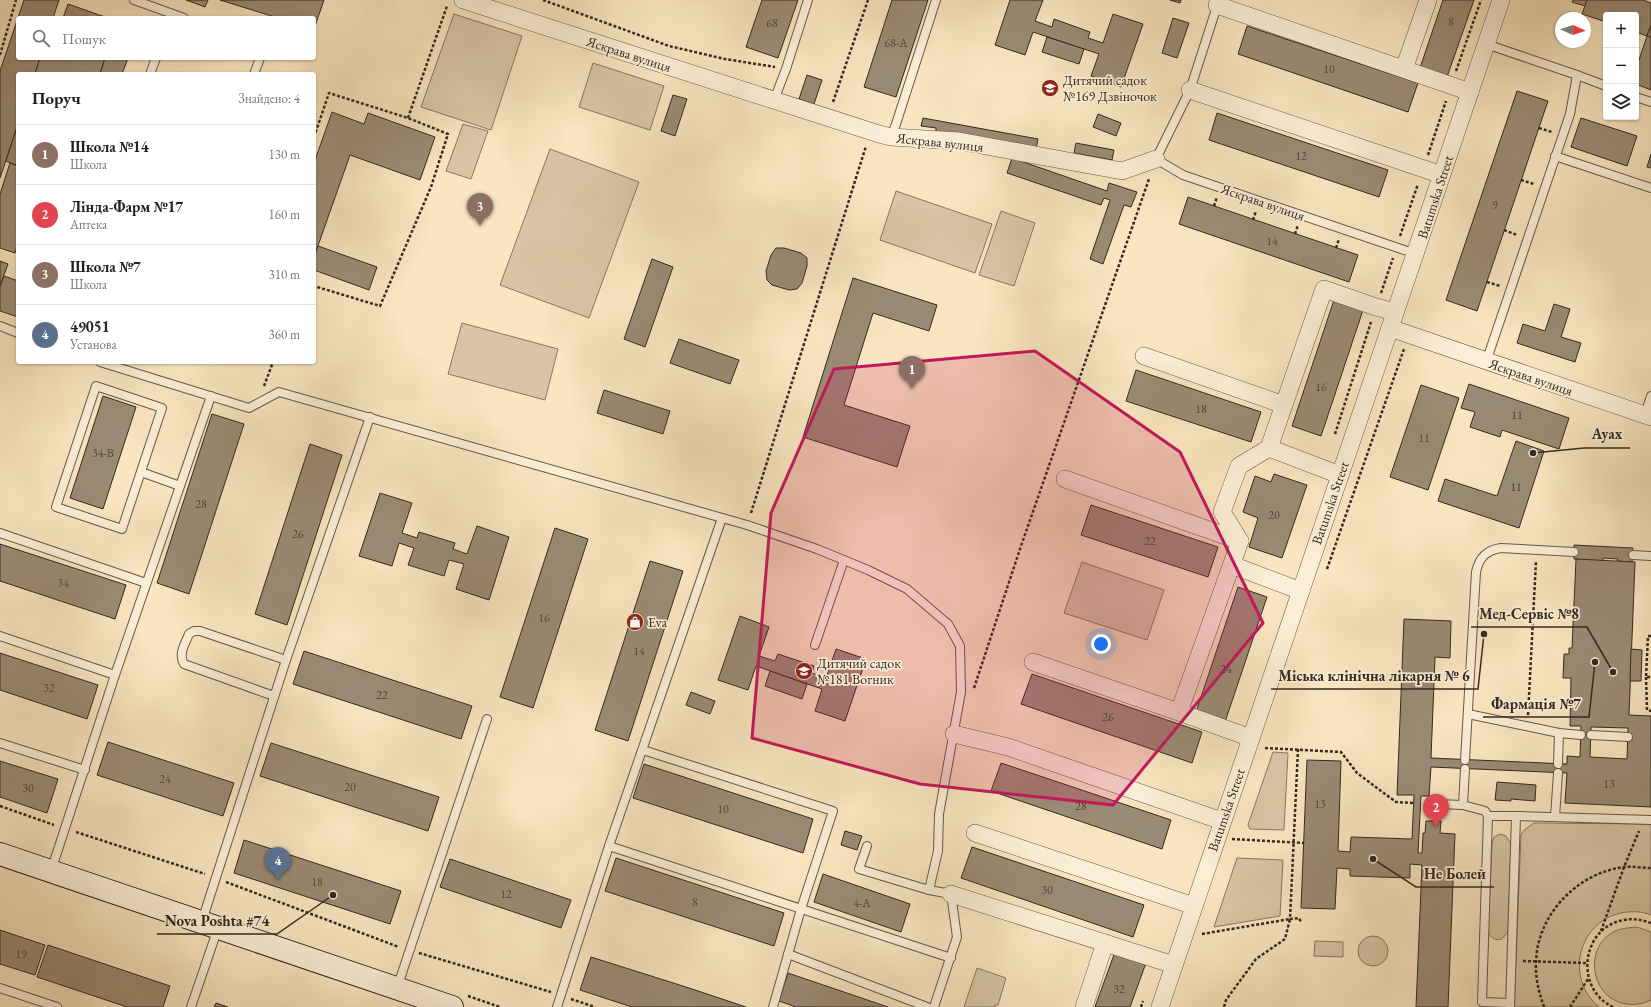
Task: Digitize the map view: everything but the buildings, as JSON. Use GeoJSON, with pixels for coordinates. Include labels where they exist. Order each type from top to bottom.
{"type":"FeatureCollection","features":[{"type":"Feature","properties":{"kind":"street","name":"Яскрава вулиця"},"geometry":{"type":"LineString","coordinates":[[463,0],[885,136],[959,141],[1122,171],[1156,159]]}},
{"type":"Feature","properties":{"kind":"street"},"geometry":{"type":"LineString","coordinates":[[1404,69],[1428,0]]}},
{"type":"Feature","properties":{"kind":"street","name":"Batumska Street"},"geometry":{"type":"LineString","coordinates":[[1160,1007],[1501,0]]}},
{"type":"Feature","properties":{"kind":"street"},"geometry":{"type":"LineString","coordinates":[[1218,2],[1470,92]]}},
{"type":"Feature","properties":{"kind":"street"},"geometry":{"type":"LineString","coordinates":[[1190,90],[1442,175]]}},
{"type":"Feature","properties":{"kind":"street"},"geometry":{"type":"LineString","coordinates":[[1240,541],[1222,512],[1239,466],[1269,448],[1324,289],[1395,312]]}},
{"type":"Feature","properties":{"kind":"street","name":"Яскрава вулиця"},"geometry":{"type":"LineString","coordinates":[[1390,328],[1648,416]]}},
{"type":"Feature","properties":{"kind":"street"},"geometry":{"type":"LineString","coordinates":[[1144,356],[1284,405]]}},
{"type":"Feature","properties":{"kind":"street"},"geometry":{"type":"LineString","coordinates":[[1269,448],[1340,475]]}},
{"type":"Feature","properties":{"kind":"street"},"geometry":{"type":"LineString","coordinates":[[1065,479],[1240,541]]}},
{"type":"Feature","properties":{"kind":"street"},"geometry":{"type":"LineString","coordinates":[[1179,712],[1240,541]]}},
{"type":"Feature","properties":{"kind":"street"},"geometry":{"type":"LineString","coordinates":[[1232,565],[1301,591]]}},
{"type":"Feature","properties":{"kind":"street"},"geometry":{"type":"LineString","coordinates":[[1033,662],[1251,738]]}},
{"type":"Feature","properties":{"kind":"street"},"geometry":{"type":"LineString","coordinates":[[954,734],[1008,747],[1220,828]]}},
{"type":"Feature","properties":{"kind":"street"},"geometry":{"type":"LineString","coordinates":[[975,833],[1194,906]]}},
{"type":"Feature","properties":{"kind":"street"},"geometry":{"type":"LineString","coordinates":[[0,854],[452,1007]]}},
{"type":"Feature","properties":{"kind":"street"},"geometry":{"type":"LineString","coordinates":[[951,894],[1174,965]]}},
{"type":"Feature","properties":{"kind":"street"},"geometry":{"type":"LineString","coordinates":[[1084,1007],[1105,943]]}},
{"type":"Feature","properties":{"kind":"lane"},"geometry":{"type":"LineString","coordinates":[[134,0],[170,16]]}},
{"type":"Feature","properties":{"kind":"lane"},"geometry":{"type":"LineString","coordinates":[[774,100],[786,69],[808,0]]}},
{"type":"Feature","properties":{"kind":"lane"},"geometry":{"type":"LineString","coordinates":[[885,136],[896,124],[936,0]]}},
{"type":"Feature","properties":{"kind":"lane"},"geometry":{"type":"LineString","coordinates":[[1156,159],[1190,90],[1218,2]]}},
{"type":"Feature","properties":{"kind":"lane"},"geometry":{"type":"LineString","coordinates":[[1486,44],[1603,85]]}},
{"type":"Feature","properties":{"kind":"lane"},"geometry":{"type":"LineString","coordinates":[[151,72],[155,60]]}},
{"type":"Feature","properties":{"kind":"lane"},"geometry":{"type":"LineString","coordinates":[[255,72],[259,60]]}},
{"type":"Feature","properties":{"kind":"lane"},"geometry":{"type":"LineString","coordinates":[[1486,362],[1570,114],[1577,75]]}},
{"type":"Feature","properties":{"kind":"lane"},"geometry":{"type":"LineString","coordinates":[[1639,98],[1651,102]]}},
{"type":"Feature","properties":{"kind":"lane"},"geometry":{"type":"LineString","coordinates":[[1556,156],[1651,188]]}},
{"type":"Feature","properties":{"kind":"lane","name":"Яскрава вулиця"},"geometry":{"type":"LineString","coordinates":[[1156,159],[1183,175],[1416,254]]}},
{"type":"Feature","properties":{"kind":"lane"},"geometry":{"type":"LineString","coordinates":[[0,326],[16,332]]}},
{"type":"Feature","properties":{"kind":"lane"},"geometry":{"type":"LineString","coordinates":[[107,364],[249,408],[279,392],[370,417],[747,524],[844,560],[907,589],[948,624],[960,646],[961,692],[939,814],[938,851],[929,890]]}},
{"type":"Feature","properties":{"kind":"lane"},"geometry":{"type":"LineString","coordinates":[[96,386],[162,408],[140,472],[122,529],[56,507],[96,386]]}},
{"type":"Feature","properties":{"kind":"lane"},"geometry":{"type":"LineString","coordinates":[[51,872],[115,675],[211,396]]}},
{"type":"Feature","properties":{"kind":"lane"},"geometry":{"type":"LineString","coordinates":[[1648,416],[1651,396]]}},
{"type":"Feature","properties":{"kind":"lane"},"geometry":{"type":"LineString","coordinates":[[191,1007],[210,925],[216,878],[286,660],[370,417]]}},
{"type":"Feature","properties":{"kind":"lane"},"geometry":{"type":"LineString","coordinates":[[140,472],[180,486]]}},
{"type":"Feature","properties":{"kind":"lane"},"geometry":{"type":"LineString","coordinates":[[557,1007],[609,846],[722,518]]}},
{"type":"Feature","properties":{"kind":"lane"},"geometry":{"type":"LineString","coordinates":[[0,533],[146,583]]}},
{"type":"Feature","properties":{"kind":"lane"},"geometry":{"type":"LineString","coordinates":[[1465,760],[1476,572],[1478,562],[1485,554],[1493,549],[1501,548],[1574,552]]}},
{"type":"Feature","properties":{"kind":"lane"},"geometry":{"type":"LineString","coordinates":[[1632,555],[1651,556]]}},
{"type":"Feature","properties":{"kind":"lane"},"geometry":{"type":"LineString","coordinates":[[815,645],[844,560]]}},
{"type":"Feature","properties":{"kind":"lane"},"geometry":{"type":"LineString","coordinates":[[274,696],[184,664],[181,659],[181,654],[188,634],[194,631],[200,631],[286,660]]}},
{"type":"Feature","properties":{"kind":"lane"},"geometry":{"type":"LineString","coordinates":[[0,636],[115,675]]}},
{"type":"Feature","properties":{"kind":"lane"},"geometry":{"type":"LineString","coordinates":[[1468,714],[1560,733],[1580,735]]}},
{"type":"Feature","properties":{"kind":"lane"},"geometry":{"type":"LineString","coordinates":[[397,988],[487,719]]}},
{"type":"Feature","properties":{"kind":"lane"},"geometry":{"type":"LineString","coordinates":[[1558,764],[1560,733]]}},
{"type":"Feature","properties":{"kind":"lane"},"geometry":{"type":"LineString","coordinates":[[1591,735],[1628,737]]}},
{"type":"Feature","properties":{"kind":"lane"},"geometry":{"type":"LineString","coordinates":[[0,743],[85,770]]}},
{"type":"Feature","properties":{"kind":"lane"},"geometry":{"type":"LineString","coordinates":[[643,750],[833,811],[801,909],[773,1007]]}},
{"type":"Feature","properties":{"kind":"lane"},"geometry":{"type":"LineString","coordinates":[[1463,805],[1465,769]]}},
{"type":"Feature","properties":{"kind":"lane"},"geometry":{"type":"LineString","coordinates":[[1555,818],[1558,773]]}},
{"type":"Feature","properties":{"kind":"lane"},"geometry":{"type":"LineString","coordinates":[[1437,804],[1463,805],[1485,811],[1488,816],[1482,1002],[1510,1005],[1516,816]]}},
{"type":"Feature","properties":{"kind":"lane"},"geometry":{"type":"LineString","coordinates":[[1488,816],[1647,820]]}},
{"type":"Feature","properties":{"kind":"lane"},"geometry":{"type":"LineString","coordinates":[[609,846],[950,958]]}},
{"type":"Feature","properties":{"kind":"lane"},"geometry":{"type":"LineString","coordinates":[[867,846],[859,869],[929,890],[951,894],[957,938],[934,1007]]}},
{"type":"Feature","properties":{"kind":"lane"},"geometry":{"type":"LineString","coordinates":[[788,954],[926,1007]]}},
{"type":"Feature","properties":{"kind":"lane"},"geometry":{"type":"LineString","coordinates":[[0,988],[57,1007]]}},
{"type":"Feature","properties":{"kind":"path"},"geometry":{"type":"LineString","coordinates":[[0,55],[16,0]]}},
{"type":"Feature","properties":{"kind":"path"},"geometry":{"type":"LineString","coordinates":[[543,0],[668,46],[725,59],[786,69]]}},
{"type":"Feature","properties":{"kind":"path"},"geometry":{"type":"LineString","coordinates":[[833,104],[868,0]]}},
{"type":"Feature","properties":{"kind":"path"},"geometry":{"type":"LineString","coordinates":[[408,118],[447,6]]}},
{"type":"Feature","properties":{"kind":"path"},"geometry":{"type":"LineString","coordinates":[[316,131],[329,93],[408,118],[448,134],[431,187],[380,306],[316,287]]}},
{"type":"Feature","properties":{"kind":"path"},"geometry":{"type":"LineString","coordinates":[[747,524],[868,140],[885,136]]}},
{"type":"Feature","properties":{"kind":"path"},"geometry":{"type":"LineString","coordinates":[[971,695],[1021,546],[1156,159]]}},
{"type":"Feature","properties":{"kind":"path"},"geometry":{"type":"LineString","coordinates":[[258,403],[272,364]]}},
{"type":"Feature","properties":{"kind":"path"},"geometry":{"type":"LineString","coordinates":[[1528,726],[1537,550]]}},
{"type":"Feature","properties":{"kind":"path"},"geometry":{"type":"LineString","coordinates":[[1651,636],[1648,636],[1646,677],[1647,710],[1651,711]]}},
{"type":"Feature","properties":{"kind":"path"},"geometry":{"type":"LineString","coordinates":[[1646,677],[1651,677]]}},
{"type":"Feature","properties":{"kind":"path"},"geometry":{"type":"LineString","coordinates":[[1265,748],[1341,752],[1357,773],[1396,802],[1413,803]]}},
{"type":"Feature","properties":{"kind":"path"},"geometry":{"type":"LineString","coordinates":[[1224,1007],[1226,1000],[1256,959],[1285,939],[1290,919],[1298,749]]}},
{"type":"Feature","properties":{"kind":"path"},"geometry":{"type":"LineString","coordinates":[[0,806],[216,878],[409,951],[561,995],[595,1007]]}},
{"type":"Feature","properties":{"kind":"path"},"geometry":{"type":"LineString","coordinates":[[1613,1007],[1607,1004],[1595,993],[1588,979],[1586,963],[1590,948],[1601,931],[1624,867],[1647,820]]}},
{"type":"Feature","properties":{"kind":"path"},"geometry":{"type":"LineString","coordinates":[[1220,828],[1235,840],[1304,843]]}},
{"type":"Feature","properties":{"kind":"path"},"geometry":{"type":"LineString","coordinates":[[1544,1007],[1537,985],[1536,961],[1541,934],[1554,909],[1573,889],[1597,874],[1624,867],[1651,868]]}},
{"type":"Feature","properties":{"kind":"path"},"geometry":{"type":"LineString","coordinates":[[1202,934],[1290,919],[1299,918],[1301,922]]}},
{"type":"Feature","properties":{"kind":"path"},"geometry":{"type":"LineString","coordinates":[[1601,931],[1609,925],[1623,920],[1638,919],[1651,923]]}},
{"type":"Feature","properties":{"kind":"path"},"geometry":{"type":"LineString","coordinates":[[1512,960],[1586,963]]}},
{"type":"Feature","properties":{"kind":"path"},"geometry":{"type":"LineString","coordinates":[[1570,1007],[1588,979]]}},
{"type":"Feature","properties":{"kind":"highlighted area"},"geometry":{"type":"Polygon","coordinates":[[[1035,351],[1180,452],[1263,623],[1113,805],[920,784],[752,738],[771,513],[834,369],[1035,351]]]}},
{"type":"Feature","properties":{"kind":"shaded area"},"geometry":{"type":"Polygon","coordinates":[[[454,14],[522,36],[491,130],[421,107],[454,14]]]}},
{"type":"Feature","properties":{"kind":"shaded area"},"geometry":{"type":"Polygon","coordinates":[[[593,63],[664,86],[650,130],[579,107],[593,63]]]}},
{"type":"Feature","properties":{"kind":"shaded area"},"geometry":{"type":"Polygon","coordinates":[[[463,124],[488,131],[471,179],[446,171],[463,124]]]}},
{"type":"Feature","properties":{"kind":"shaded area"},"geometry":{"type":"Polygon","coordinates":[[[550,149],[639,182],[589,318],[500,285],[550,149]]]}},
{"type":"Feature","properties":{"kind":"shaded area"},"geometry":{"type":"Polygon","coordinates":[[[896,191],[992,224],[975,273],[880,240],[896,191]]]}},
{"type":"Feature","properties":{"kind":"shaded area"},"geometry":{"type":"Polygon","coordinates":[[[1001,211],[1035,223],[1014,286],[979,275],[1001,211]]]}},
{"type":"Feature","properties":{"kind":"shaded area"},"geometry":{"type":"Polygon","coordinates":[[[462,323],[558,349],[545,400],[448,374],[462,323]]]}},
{"type":"Feature","properties":{"kind":"shaded area"},"geometry":{"type":"Polygon","coordinates":[[[1082,562],[1164,590],[1147,640],[1064,613],[1082,562]]]}},
{"type":"Feature","properties":{"kind":"shaded area"},"geometry":{"type":"Polygon","coordinates":[[[1273,752],[1288,753],[1284,830],[1250,829],[1248,825],[1273,752]]]}},
{"type":"Feature","properties":{"kind":"shaded area"},"geometry":{"type":"Polygon","coordinates":[[[1534,823],[1651,824],[1651,915],[1640,912],[1629,912],[1621,913],[1606,919],[1594,928],[1586,940],[1581,953],[1579,968],[1582,982],[1588,995],[1599,1007],[1514,1007],[1521,835],[1524,830],[1534,823]]]}},
{"type":"Feature","properties":{"kind":"shaded area"},"geometry":{"type":"Polygon","coordinates":[[[1500,834],[1506,836],[1511,844],[1508,932],[1502,939],[1497,940],[1491,937],[1488,931],[1492,843],[1494,837],[1500,834]]]}},
{"type":"Feature","properties":{"kind":"shaded area"},"geometry":{"type":"Polygon","coordinates":[[[1237,858],[1283,860],[1280,916],[1214,927],[1237,858]]]}},
{"type":"Feature","properties":{"kind":"shaded area"},"geometry":{"type":"Polygon","coordinates":[[[1637,927],[1651,932],[1651,1000],[1639,1004],[1627,1004],[1615,1000],[1606,994],[1599,984],[1595,973],[1595,962],[1597,950],[1603,940],[1613,932],[1637,927]]]}},
{"type":"Feature","properties":{"kind":"shaded area"},"geometry":{"type":"Polygon","coordinates":[[[1373,936],[1379,937],[1387,945],[1387,957],[1379,965],[1373,966],[1367,965],[1359,957],[1358,951],[1359,945],[1367,937],[1373,936]]]}},
{"type":"Feature","properties":{"kind":"shaded area"},"geometry":{"type":"Polygon","coordinates":[[[1315,941],[1343,942],[1343,957],[1314,956],[1315,941]]]}},
{"type":"Feature","properties":{"kind":"shaded area"},"geometry":{"type":"Polygon","coordinates":[[[977,968],[1006,978],[998,1005],[995,1005],[995,1007],[964,1007],[977,968]]]}},
{"type":"Feature","properties":{"kind":"place","name":"Дитячий садок №169 Дзвіночок"},"geometry":{"type":"Point","coordinates":[1050,88]}},
{"type":"Feature","properties":{"kind":"place","name":"Школа №7"},"geometry":{"type":"Point","coordinates":[480,226]}},
{"type":"Feature","properties":{"kind":"place","name":"Школа №14"},"geometry":{"type":"Point","coordinates":[912,389]}},
{"type":"Feature","properties":{"kind":"place","name":"Ayax"},"geometry":{"type":"Point","coordinates":[1533,453]}},
{"type":"Feature","properties":{"kind":"place","name":"Eva"},"geometry":{"type":"Point","coordinates":[635,622]}},
{"type":"Feature","properties":{"kind":"place","name":"Міська клінічна лікарня № 6"},"geometry":{"type":"Point","coordinates":[1484,634]}},
{"type":"Feature","properties":{"kind":"place","name":"Фармація №7"},"geometry":{"type":"Point","coordinates":[1595,662]}},
{"type":"Feature","properties":{"kind":"place","name":"Дитячий садок №181 Вогник"},"geometry":{"type":"Point","coordinates":[804,671]}},
{"type":"Feature","properties":{"kind":"place","name":"Мед-Сервіс №8"},"geometry":{"type":"Point","coordinates":[1613,672]}},
{"type":"Feature","properties":{"kind":"place","name":"Лінда-Фарм №17"},"geometry":{"type":"Point","coordinates":[1436,827]}},
{"type":"Feature","properties":{"kind":"place","name":"Не Болей"},"geometry":{"type":"Point","coordinates":[1373,859]}},
{"type":"Feature","properties":{"kind":"place","name":"49051"},"geometry":{"type":"Point","coordinates":[278,880]}},
{"type":"Feature","properties":{"kind":"place","name":"Nova Poshta #74"},"geometry":{"type":"Point","coordinates":[333,895]}}]}
